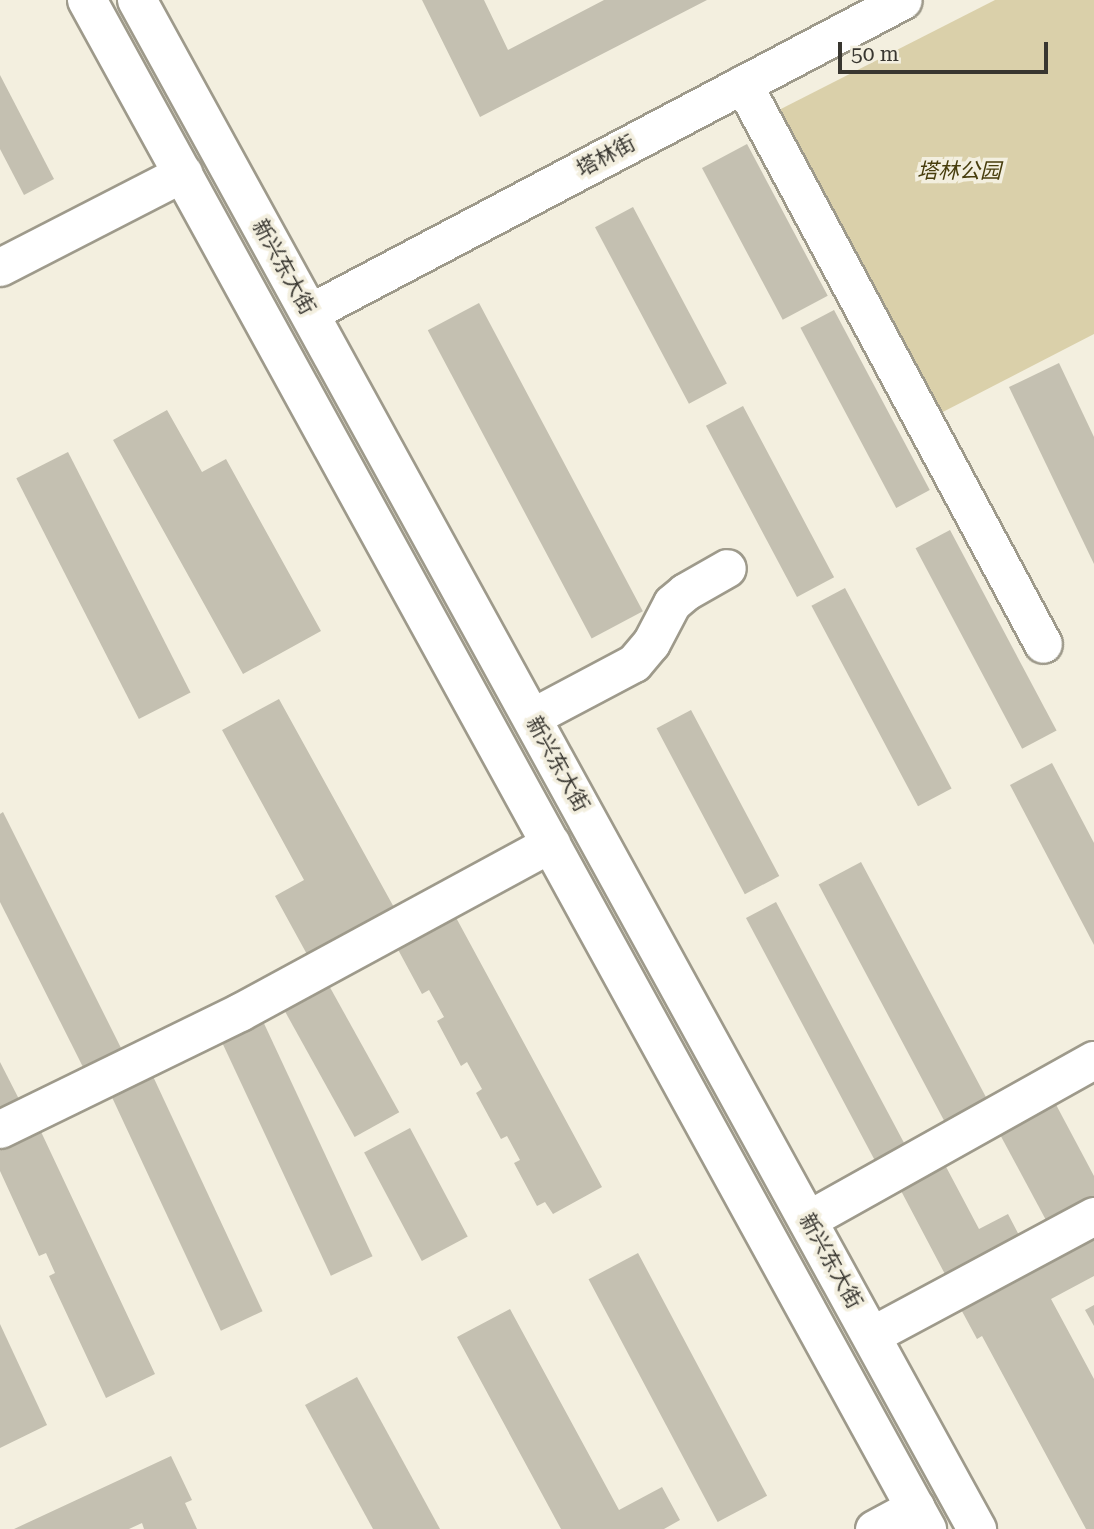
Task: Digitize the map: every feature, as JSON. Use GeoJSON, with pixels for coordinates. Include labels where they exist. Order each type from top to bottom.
{"type":"FeatureCollection","features":[{"type":"Feature","properties":{"kind":"main road","name":"新兴东大街"},"geometry":{"type":"LineString","coordinates":[[87,0],[921,1518]]}},
{"type":"Feature","properties":{"kind":"main road","name":"新兴东大街"},"geometry":{"type":"LineString","coordinates":[[137,0],[977,1529]]}},
{"type":"Feature","properties":{"kind":"street","name":"塔林街"},"geometry":{"type":"LineString","coordinates":[[309,313],[903,0]]}},
{"type":"Feature","properties":{"kind":"street"},"geometry":{"type":"LineString","coordinates":[[743,84],[1043,644]]}},
{"type":"Feature","properties":{"kind":"street"},"geometry":{"type":"LineString","coordinates":[[0,267],[183,173]]}},
{"type":"Feature","properties":{"kind":"street"},"geometry":{"type":"LineString","coordinates":[[532,717],[634,663],[651,643],[672,603],[685,592],[727,568]]}},
{"type":"Feature","properties":{"kind":"street"},"geometry":{"type":"LineString","coordinates":[[0,1129],[240,1012],[551,844]]}},
{"type":"Feature","properties":{"kind":"street"},"geometry":{"type":"LineString","coordinates":[[809,1219],[1094,1060]]}},
{"type":"Feature","properties":{"kind":"street"},"geometry":{"type":"LineString","coordinates":[[872,1335],[1094,1216]]}},
{"type":"Feature","properties":{"kind":"street"},"geometry":{"type":"LineString","coordinates":[[874,1529],[921,1518]]}},
{"type":"Feature","properties":{"kind":"green space","name":"塔林公园"},"geometry":{"type":"Polygon","coordinates":[[[995,0],[1094,0],[1094,334],[937,415],[773,113],[995,0]]]}},
{"type":"Feature","properties":{"kind":"building"},"geometry":{"type":"Polygon","coordinates":[[[422,0],[484,0],[508,50],[604,0],[707,0],[480,117],[422,0]]]}},
{"type":"Feature","properties":{"kind":"building"},"geometry":{"type":"Polygon","coordinates":[[[0,75],[54,179],[24,195],[0,149],[0,75]]]}},
{"type":"Feature","properties":{"kind":"building"},"geometry":{"type":"Polygon","coordinates":[[[747,144],[828,296],[783,320],[702,168],[747,144]]]}},
{"type":"Feature","properties":{"kind":"building"},"geometry":{"type":"Polygon","coordinates":[[[633,207],[727,384],[689,404],[595,227],[633,207]]]}},
{"type":"Feature","properties":{"kind":"building"},"geometry":{"type":"Polygon","coordinates":[[[479,303],[643,611],[592,638],[428,330],[479,303]]]}},
{"type":"Feature","properties":{"kind":"building"},"geometry":{"type":"Polygon","coordinates":[[[834,310],[930,490],[896,508],[800,328],[834,310]]]}},
{"type":"Feature","properties":{"kind":"building"},"geometry":{"type":"Polygon","coordinates":[[[1059,363],[1094,437],[1094,564],[1009,387],[1059,363]]]}},
{"type":"Feature","properties":{"kind":"building"},"geometry":{"type":"Polygon","coordinates":[[[743,406],[834,577],[797,597],[706,426],[743,406]]]}},
{"type":"Feature","properties":{"kind":"building"},"geometry":{"type":"Polygon","coordinates":[[[167,410],[202,472],[226,459],[321,631],[243,674],[113,440],[167,410]]]}},
{"type":"Feature","properties":{"kind":"building"},"geometry":{"type":"Polygon","coordinates":[[[68,452],[191,693],[139,719],[16,478],[68,452]]]}},
{"type":"Feature","properties":{"kind":"building"},"geometry":{"type":"Polygon","coordinates":[[[950,530],[1057,730],[1022,749],[916,548],[950,530]]]}},
{"type":"Feature","properties":{"kind":"building"},"geometry":{"type":"Polygon","coordinates":[[[845,588],[952,788],[918,806],[811,606],[845,588]]]}},
{"type":"Feature","properties":{"kind":"building"},"geometry":{"type":"Polygon","coordinates":[[[279,699],[396,911],[309,958],[275,896],[304,880],[222,730],[279,699]]]}},
{"type":"Feature","properties":{"kind":"building"},"geometry":{"type":"Polygon","coordinates":[[[691,710],[779,876],[745,894],[657,728],[691,710]]]}},
{"type":"Feature","properties":{"kind":"building"},"geometry":{"type":"Polygon","coordinates":[[[1052,763],[1094,843],[1094,945],[1010,785],[1052,763]]]}},
{"type":"Feature","properties":{"kind":"building"},"geometry":{"type":"Polygon","coordinates":[[[3,812],[125,1056],[87,1075],[0,902],[0,814],[3,812]]]}},
{"type":"Feature","properties":{"kind":"building"},"geometry":{"type":"Polygon","coordinates":[[[861,862],[987,1099],[944,1121],[819,885],[861,862]]]}},
{"type":"Feature","properties":{"kind":"building"},"geometry":{"type":"Polygon","coordinates":[[[776,902],[905,1144],[875,1160],[746,918],[776,902]]]}},
{"type":"Feature","properties":{"kind":"building"},"geometry":{"type":"Polygon","coordinates":[[[453,912],[602,1187],[553,1214],[545,1202],[537,1206],[514,1163],[520,1160],[507,1136],[501,1139],[476,1093],[482,1089],[467,1062],[461,1066],[437,1021],[444,1017],[429,990],[422,994],[395,944],[453,912]]]}},
{"type":"Feature","properties":{"kind":"building"},"geometry":{"type":"Polygon","coordinates":[[[327,982],[399,1112],[355,1137],[282,1007],[327,982]]]}},
{"type":"Feature","properties":{"kind":"building"},"geometry":{"type":"Polygon","coordinates":[[[261,1017],[373,1256],[331,1276],[219,1036],[261,1017]]]}},
{"type":"Feature","properties":{"kind":"building"},"geometry":{"type":"Polygon","coordinates":[[[0,1062],[22,1105],[0,1116],[0,1062]]]}},
{"type":"Feature","properties":{"kind":"building"},"geometry":{"type":"Polygon","coordinates":[[[151,1072],[263,1311],[221,1331],[109,1091],[151,1072]]]}},
{"type":"Feature","properties":{"kind":"building"},"geometry":{"type":"Polygon","coordinates":[[[1053,1099],[1094,1176],[1094,1197],[1047,1222],[997,1129],[1053,1099]]]}},
{"type":"Feature","properties":{"kind":"building"},"geometry":{"type":"Polygon","coordinates":[[[35,1119],[155,1374],[106,1398],[49,1276],[55,1273],[46,1253],[39,1256],[0,1171],[0,1136],[35,1119]]]}},
{"type":"Feature","properties":{"kind":"building"},"geometry":{"type":"Polygon","coordinates":[[[410,1128],[468,1237],[422,1261],[364,1152],[410,1128]]]}},
{"type":"Feature","properties":{"kind":"building"},"geometry":{"type":"Polygon","coordinates":[[[944,1163],[979,1229],[1008,1214],[1021,1239],[947,1278],[899,1187],[944,1163]]]}},
{"type":"Feature","properties":{"kind":"building"},"geometry":{"type":"Polygon","coordinates":[[[1094,1228],[1094,1276],[1051,1299],[1094,1379],[1094,1529],[1086,1529],[982,1336],[977,1339],[957,1302],[1094,1228]]]}},
{"type":"Feature","properties":{"kind":"building"},"geometry":{"type":"Polygon","coordinates":[[[638,1253],[767,1496],[718,1522],[589,1279],[638,1253]]]}},
{"type":"Feature","properties":{"kind":"building"},"geometry":{"type":"Polygon","coordinates":[[[1094,1305],[1094,1326],[1085,1310],[1094,1305]]]}},
{"type":"Feature","properties":{"kind":"building"},"geometry":{"type":"Polygon","coordinates":[[[510,1309],[619,1510],[662,1487],[680,1520],[664,1529],[561,1529],[457,1337],[510,1309]]]}},
{"type":"Feature","properties":{"kind":"building"},"geometry":{"type":"Polygon","coordinates":[[[0,1324],[47,1425],[0,1448],[0,1324]]]}},
{"type":"Feature","properties":{"kind":"building"},"geometry":{"type":"Polygon","coordinates":[[[357,1377],[440,1529],[373,1529],[305,1405],[357,1377]]]}},
{"type":"Feature","properties":{"kind":"building"},"geometry":{"type":"Polygon","coordinates":[[[171,1456],[192,1500],[185,1503],[197,1529],[144,1529],[142,1523],[129,1529],[14,1529],[171,1456]]]}}]}
